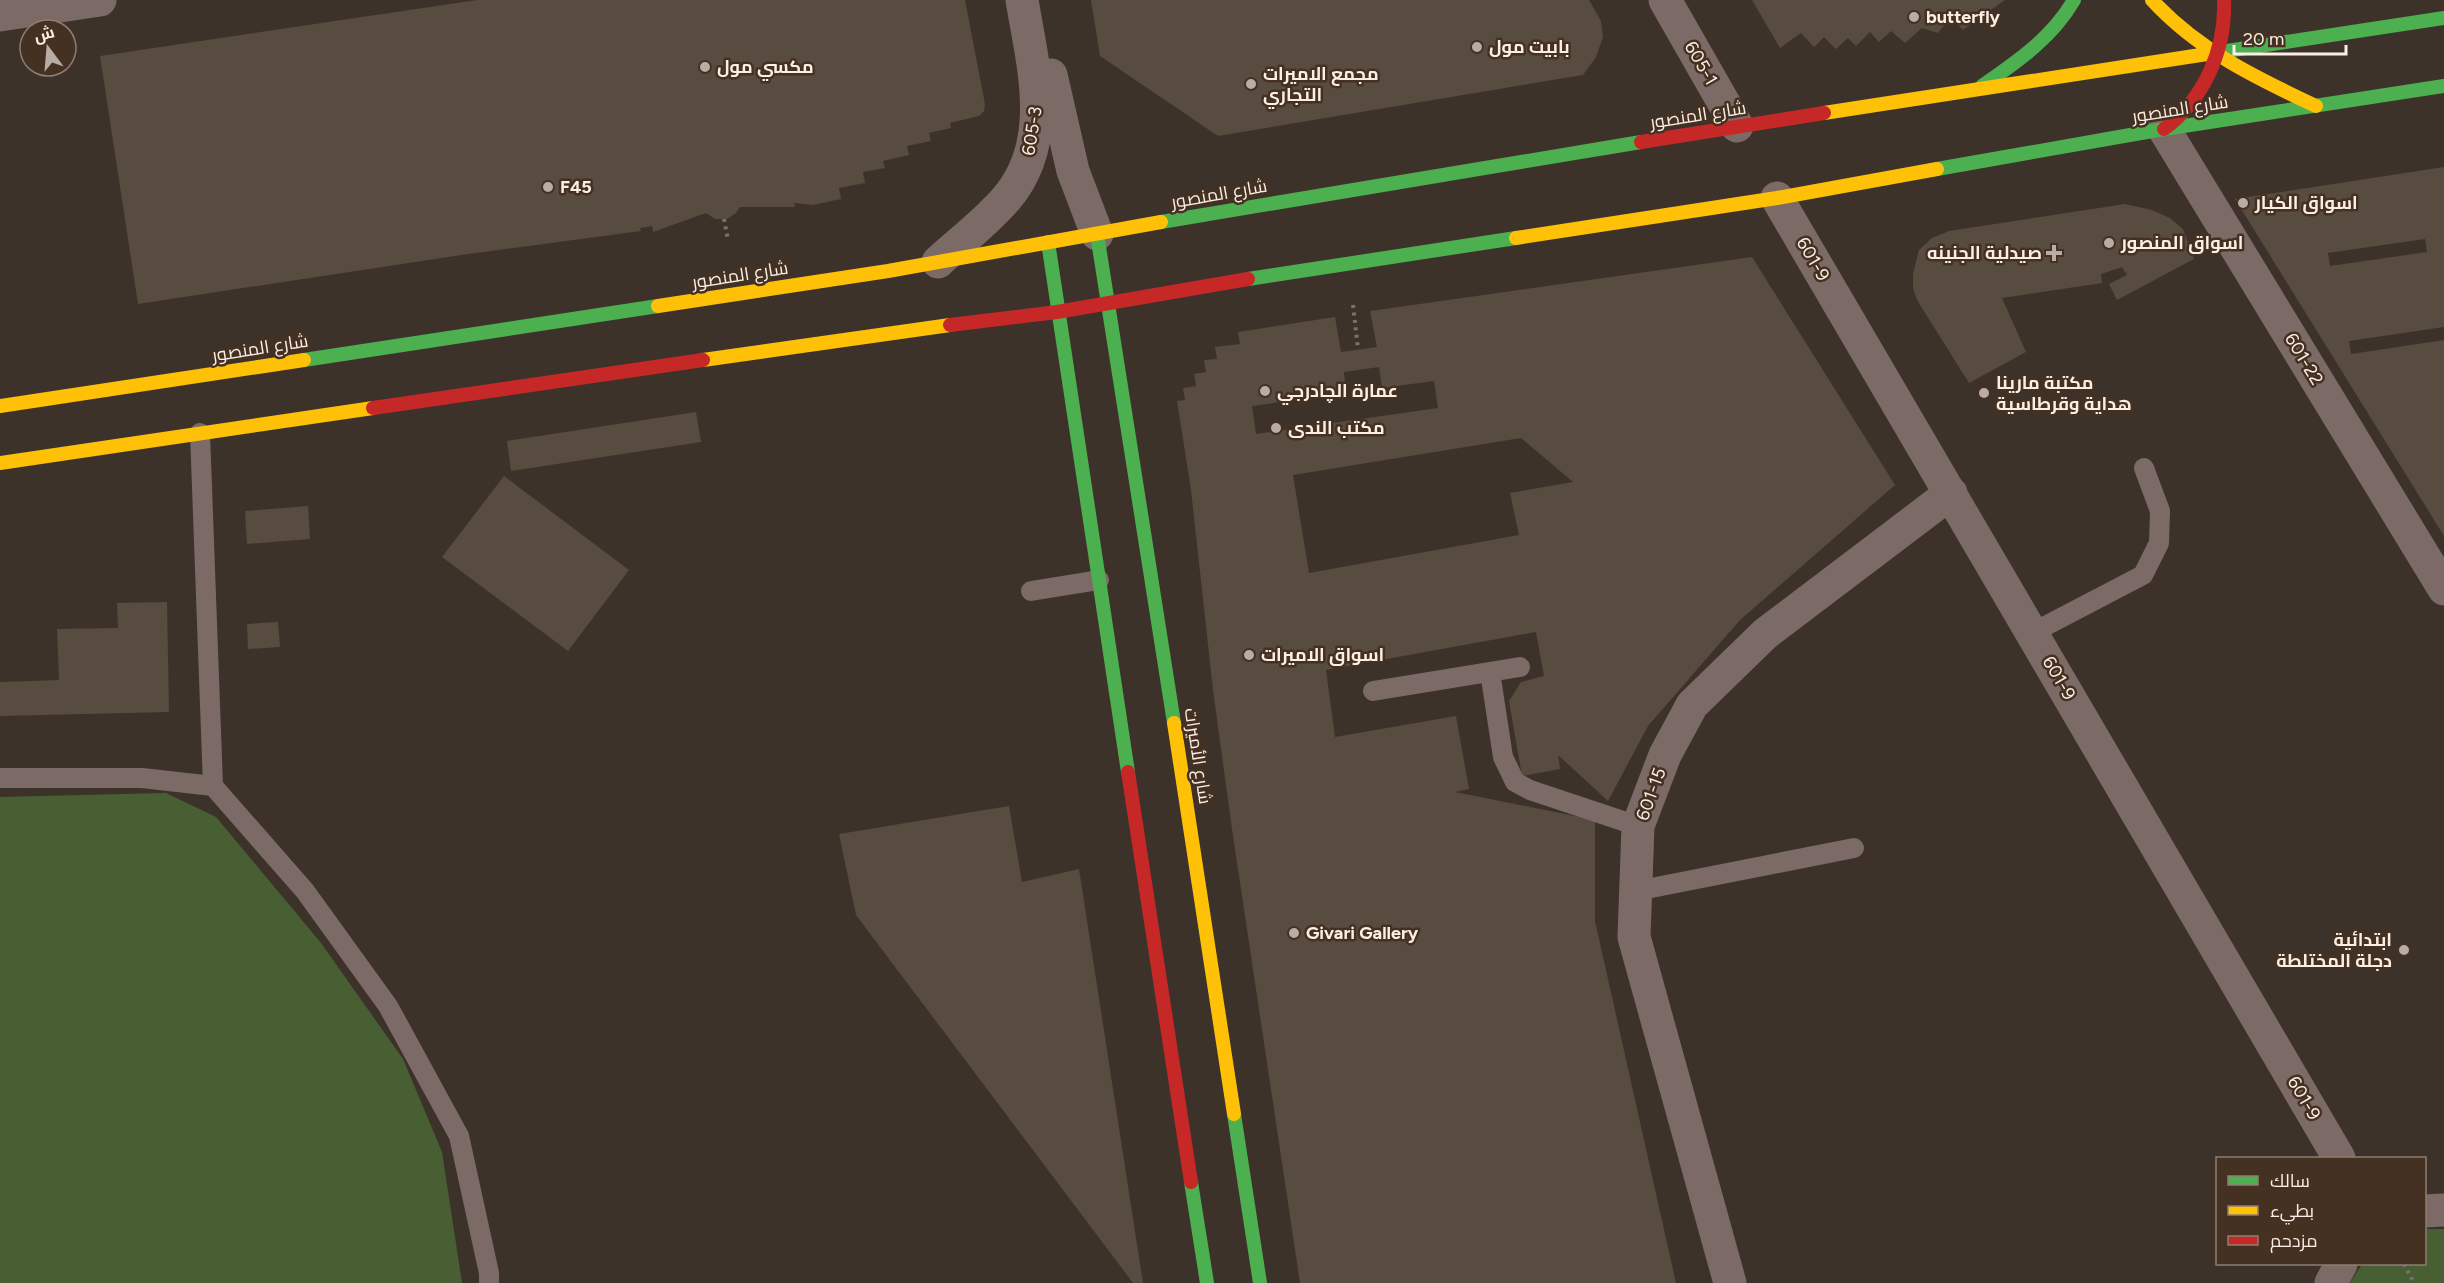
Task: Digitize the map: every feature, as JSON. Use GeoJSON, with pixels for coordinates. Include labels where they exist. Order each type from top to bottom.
{"type":"FeatureCollection","features":[{"type":"Feature","properties":{"kind":"main road"},"geometry":{"type":"LineString","coordinates":[[1977,90],[2044,41],[2069,10],[2074,0]]}},
{"type":"Feature","properties":{"kind":"main road"},"geometry":{"type":"LineString","coordinates":[[2151,0],[2170,19],[2253,77],[2316,106]]}},
{"type":"Feature","properties":{"kind":"main road"},"geometry":{"type":"LineString","coordinates":[[2164,129],[2188,108],[2201,88],[2216,53],[2225,14],[2224,0]]}},
{"type":"Feature","properties":{"kind":"main road","name":"شارع المنصور"},"geometry":{"type":"LineString","coordinates":[[0,406],[938,262],[1737,126],[2444,18]]}},
{"type":"Feature","properties":{"kind":"main road","name":"شارع المنصور"},"geometry":{"type":"LineString","coordinates":[[0,463],[900,331],[1057,312],[1235,281],[1777,198],[2164,129],[2444,86]]}},
{"type":"Feature","properties":{"kind":"main road","name":"شارع الأميرات"},"geometry":{"type":"LineString","coordinates":[[1097,234],[1260,1283]]}},
{"type":"Feature","properties":{"kind":"main road"},"geometry":{"type":"LineString","coordinates":[[1048,242],[1207,1283]]}},
{"type":"Feature","properties":{"kind":"street"},"geometry":{"type":"LineString","coordinates":[[0,15],[100,0]]}},
{"type":"Feature","properties":{"kind":"street","name":"605-3"},"geometry":{"type":"LineString","coordinates":[[938,262],[1005,200],[1017,184],[1033,147],[1038,100],[1022,0]]}},
{"type":"Feature","properties":{"kind":"street","name":"605-3"},"geometry":{"type":"LineString","coordinates":[[1038,0],[1054,97],[1073,171],[1097,234]]}},
{"type":"Feature","properties":{"kind":"street","name":"605-1"},"geometry":{"type":"LineString","coordinates":[[1665,0],[1737,126]]}},
{"type":"Feature","properties":{"kind":"street","name":"601-22"},"geometry":{"type":"LineString","coordinates":[[2164,129],[2444,589]]}},
{"type":"Feature","properties":{"kind":"street","name":"601-9"},"geometry":{"type":"LineString","coordinates":[[1777,198],[2338,1157]]}},
{"type":"Feature","properties":{"kind":"street","name":"601-15"},"geometry":{"type":"LineString","coordinates":[[1730,1283],[1634,936],[1638,826],[1665,755],[1692,705],[1765,634],[1951,493]]}},
{"type":"Feature","properties":{"kind":"street"},"geometry":{"type":"LineString","coordinates":[[2426,1211],[2444,1210]]}},
{"type":"Feature","properties":{"kind":"street"},"geometry":{"type":"LineString","coordinates":[[2331,1283],[2340,1265]]}},
{"type":"Feature","properties":{"kind":"lane"},"geometry":{"type":"LineString","coordinates":[[200,433],[213,786],[305,891],[388,1006],[459,1136],[489,1273],[489,1283]]}},
{"type":"Feature","properties":{"kind":"lane"},"geometry":{"type":"LineString","coordinates":[[2032,633],[2143,575],[2159,543],[2160,511],[2144,468]]}},
{"type":"Feature","properties":{"kind":"lane"},"geometry":{"type":"LineString","coordinates":[[1031,591],[1099,580]]}},
{"type":"Feature","properties":{"kind":"lane"},"geometry":{"type":"LineString","coordinates":[[1373,692],[1520,667]]}},
{"type":"Feature","properties":{"kind":"lane"},"geometry":{"type":"LineString","coordinates":[[1490,672],[1503,757],[1515,782],[1530,790],[1638,826]]}},
{"type":"Feature","properties":{"kind":"lane"},"geometry":{"type":"LineString","coordinates":[[0,778],[142,778],[213,786]]}},
{"type":"Feature","properties":{"kind":"lane"},"geometry":{"type":"LineString","coordinates":[[1636,891],[1854,848]]}},
{"type":"Feature","properties":{"kind":"path"},"geometry":{"type":"LineString","coordinates":[[724,219],[728,240]]}},
{"type":"Feature","properties":{"kind":"path"},"geometry":{"type":"LineString","coordinates":[[1353,305],[1358,349]]}},
{"type":"Feature","properties":{"kind":"path"},"geometry":{"type":"LineString","coordinates":[[2405,1265],[2414,1283]]}},
{"type":"Feature","properties":{"kind":"green space"},"geometry":{"type":"Polygon","coordinates":[[[166,793],[216,817],[321,943],[403,1059],[442,1152],[462,1283],[0,1283],[0,797],[166,793]]]}},
{"type":"Feature","properties":{"kind":"green space"},"geometry":{"type":"Polygon","coordinates":[[[2426,1229],[2444,1229],[2444,1283],[2350,1283],[2361,1265],[2426,1265],[2426,1229]]]}},
{"type":"Feature","properties":{"kind":"building"},"geometry":{"type":"Polygon","coordinates":[[[477,0],[965,0],[985,104],[984,111],[979,116],[950,123],[951,128],[929,133],[931,141],[907,146],[909,155],[883,161],[885,168],[863,172],[865,183],[839,188],[841,199],[813,205],[794,203],[795,207],[740,207],[727,219],[715,219],[706,213],[653,232],[652,226],[640,228],[641,231],[468,254],[138,304],[100,56],[477,0]]]}},
{"type":"Feature","properties":{"kind":"building"},"geometry":{"type":"Polygon","coordinates":[[[1091,0],[1589,0],[1601,21],[1603,37],[1596,57],[1583,75],[1218,136],[1100,56],[1091,0]]]}},
{"type":"Feature","properties":{"kind":"building"},"geometry":{"type":"Polygon","coordinates":[[[1752,0],[2005,0],[1963,30],[1950,18],[1938,33],[1922,28],[1905,43],[1891,31],[1879,42],[1870,32],[1856,46],[1848,38],[1836,49],[1824,37],[1814,47],[1801,33],[1780,48],[1752,0]]]}},
{"type":"Feature","properties":{"kind":"building"},"geometry":{"type":"Polygon","coordinates":[[[2444,167],[2444,327],[2349,341],[2351,354],[2444,340],[2444,536],[2235,199],[2444,167]],[[2425,239],[2328,253],[2330,266],[2427,252],[2425,239]]]}},
{"type":"Feature","properties":{"kind":"building"},"geometry":{"type":"Polygon","coordinates":[[[2125,204],[2152,210],[2170,218],[2183,229],[2194,259],[2117,300],[2109,284],[2127,275],[2122,267],[2101,274],[2102,283],[2002,298],[2026,352],[1969,383],[1917,300],[1913,288],[1913,274],[1919,250],[1932,238],[1949,231],[2125,204]]]}},
{"type":"Feature","properties":{"kind":"building"},"geometry":{"type":"Polygon","coordinates":[[[1752,257],[1895,485],[1740,620],[1648,726],[1608,801],[1558,755],[1560,769],[1522,776],[1509,701],[1521,682],[1544,676],[1536,632],[1326,670],[1335,737],[1456,716],[1469,789],[1455,792],[1595,820],[1595,921],[1676,1283],[1300,1283],[1232,829],[1213,690],[1191,490],[1177,401],[1185,400],[1183,388],[1196,386],[1194,374],[1206,372],[1204,360],[1217,359],[1215,347],[1240,344],[1238,332],[1335,317],[1341,352],[1377,347],[1370,311],[1752,257]],[[1379,367],[1344,372],[1346,393],[1252,406],[1256,434],[1438,408],[1434,381],[1382,388],[1379,367]],[[1521,438],[1293,475],[1309,573],[1519,535],[1510,493],[1573,482],[1521,438]]]}},
{"type":"Feature","properties":{"kind":"building"},"geometry":{"type":"Polygon","coordinates":[[[696,412],[701,442],[511,471],[507,441],[696,412]]]}},
{"type":"Feature","properties":{"kind":"building"},"geometry":{"type":"Polygon","coordinates":[[[504,476],[629,570],[568,651],[442,557],[504,476]]]}},
{"type":"Feature","properties":{"kind":"building"},"geometry":{"type":"Polygon","coordinates":[[[308,506],[310,539],[247,544],[245,511],[308,506]]]}},
{"type":"Feature","properties":{"kind":"building"},"geometry":{"type":"Polygon","coordinates":[[[167,602],[169,712],[0,716],[0,682],[59,680],[57,629],[118,628],[117,603],[167,602]]]}},
{"type":"Feature","properties":{"kind":"building"},"geometry":{"type":"Polygon","coordinates":[[[278,622],[280,647],[248,649],[247,624],[278,622]]]}},
{"type":"Feature","properties":{"kind":"building"},"geometry":{"type":"Polygon","coordinates":[[[1009,806],[1022,882],[1079,869],[1143,1283],[1133,1283],[856,915],[839,834],[1009,806]]]}},
{"type":"Feature","properties":{"kind":"traffic: fast"},"geometry":{"type":"LineString","coordinates":[[1982,86],[2021,58],[2045,37],[2074,0]]}},
{"type":"Feature","properties":{"kind":"traffic: fast"},"geometry":{"type":"LineString","coordinates":[[2207,54],[2444,18]]}},
{"type":"Feature","properties":{"kind":"traffic: fast"},"geometry":{"type":"LineString","coordinates":[[1937,169],[2164,129],[2444,86]]}},
{"type":"Feature","properties":{"kind":"traffic: fast"},"geometry":{"type":"LineString","coordinates":[[1161,222],[1641,142]]}},
{"type":"Feature","properties":{"kind":"traffic: fast"},"geometry":{"type":"LineString","coordinates":[[1097,234],[1174,723]]}},
{"type":"Feature","properties":{"kind":"traffic: fast"},"geometry":{"type":"LineString","coordinates":[[1248,279],[1516,238]]}},
{"type":"Feature","properties":{"kind":"traffic: fast"},"geometry":{"type":"LineString","coordinates":[[1048,242],[1128,772]]}},
{"type":"Feature","properties":{"kind":"traffic: fast"},"geometry":{"type":"LineString","coordinates":[[304,360],[658,306]]}},
{"type":"Feature","properties":{"kind":"traffic: fast"},"geometry":{"type":"LineString","coordinates":[[1234,1114],[1260,1283]]}},
{"type":"Feature","properties":{"kind":"traffic: fast"},"geometry":{"type":"LineString","coordinates":[[1191,1182],[1207,1283]]}},
{"type":"Feature","properties":{"kind":"traffic: slow"},"geometry":{"type":"LineString","coordinates":[[2152,0],[2170,18],[2208,48],[2272,85],[2316,106]]}},
{"type":"Feature","properties":{"kind":"traffic: slow"},"geometry":{"type":"LineString","coordinates":[[1824,113],[2207,54]]}},
{"type":"Feature","properties":{"kind":"traffic: slow"},"geometry":{"type":"LineString","coordinates":[[1516,238],[1777,198],[1937,169]]}},
{"type":"Feature","properties":{"kind":"traffic: slow"},"geometry":{"type":"LineString","coordinates":[[658,306],[888,271],[1161,222]]}},
{"type":"Feature","properties":{"kind":"traffic: slow"},"geometry":{"type":"LineString","coordinates":[[703,360],[950,325]]}},
{"type":"Feature","properties":{"kind":"traffic: slow"},"geometry":{"type":"LineString","coordinates":[[0,406],[304,360]]}},
{"type":"Feature","properties":{"kind":"traffic: slow"},"geometry":{"type":"LineString","coordinates":[[0,463],[373,408]]}},
{"type":"Feature","properties":{"kind":"traffic: slow"},"geometry":{"type":"LineString","coordinates":[[1174,723],[1234,1114]]}},
{"type":"Feature","properties":{"kind":"traffic: jam"},"geometry":{"type":"LineString","coordinates":[[2164,129],[2191,103],[2210,72],[2221,37],[2224,0]]}},
{"type":"Feature","properties":{"kind":"traffic: jam"},"geometry":{"type":"LineString","coordinates":[[1641,142],[1824,113]]}},
{"type":"Feature","properties":{"kind":"traffic: jam"},"geometry":{"type":"LineString","coordinates":[[950,325],[1057,312],[1248,279]]}},
{"type":"Feature","properties":{"kind":"traffic: jam"},"geometry":{"type":"LineString","coordinates":[[373,408],[703,360]]}},
{"type":"Feature","properties":{"kind":"traffic: jam"},"geometry":{"type":"LineString","coordinates":[[1128,772],[1191,1182]]}},
{"type":"Feature","properties":{"kind":"place","name":"butterfly"},"geometry":{"type":"Point","coordinates":[1914,17]}},
{"type":"Feature","properties":{"kind":"place","name":"بابيت مول"},"geometry":{"type":"Point","coordinates":[1477,47]}},
{"type":"Feature","properties":{"kind":"place","name":"مكسي مول"},"geometry":{"type":"Point","coordinates":[705,67]}},
{"type":"Feature","properties":{"kind":"place","name":"مجمع الاميرات التجاري"},"geometry":{"type":"Point","coordinates":[1251,84]}},
{"type":"Feature","properties":{"kind":"place","name":"F45"},"geometry":{"type":"Point","coordinates":[548,187]}},
{"type":"Feature","properties":{"kind":"place","name":"اسواق الكيار"},"geometry":{"type":"Point","coordinates":[2243,203]}},
{"type":"Feature","properties":{"kind":"place","name":"اسواق المنصور"},"geometry":{"type":"Point","coordinates":[2109,243]}},
{"type":"Feature","properties":{"kind":"place","name":"صيدلية الجنينه"},"geometry":{"type":"Point","coordinates":[2054,253]}},
{"type":"Feature","properties":{"kind":"place","name":"عمارة الچادرجي"},"geometry":{"type":"Point","coordinates":[1265,391]}},
{"type":"Feature","properties":{"kind":"place","name":"مكتبة مارينا هداية وقرطاسية"},"geometry":{"type":"Point","coordinates":[1984,393]}},
{"type":"Feature","properties":{"kind":"place","name":"مكتب الندى"},"geometry":{"type":"Point","coordinates":[1276,428]}},
{"type":"Feature","properties":{"kind":"place","name":"اسواق الاميرات"},"geometry":{"type":"Point","coordinates":[1249,655]}},
{"type":"Feature","properties":{"kind":"place","name":"Givari Gallery"},"geometry":{"type":"Point","coordinates":[1294,933]}},
{"type":"Feature","properties":{"kind":"place","name":"ابتدائية دجلة المختلطة"},"geometry":{"type":"Point","coordinates":[2404,950]}}]}
